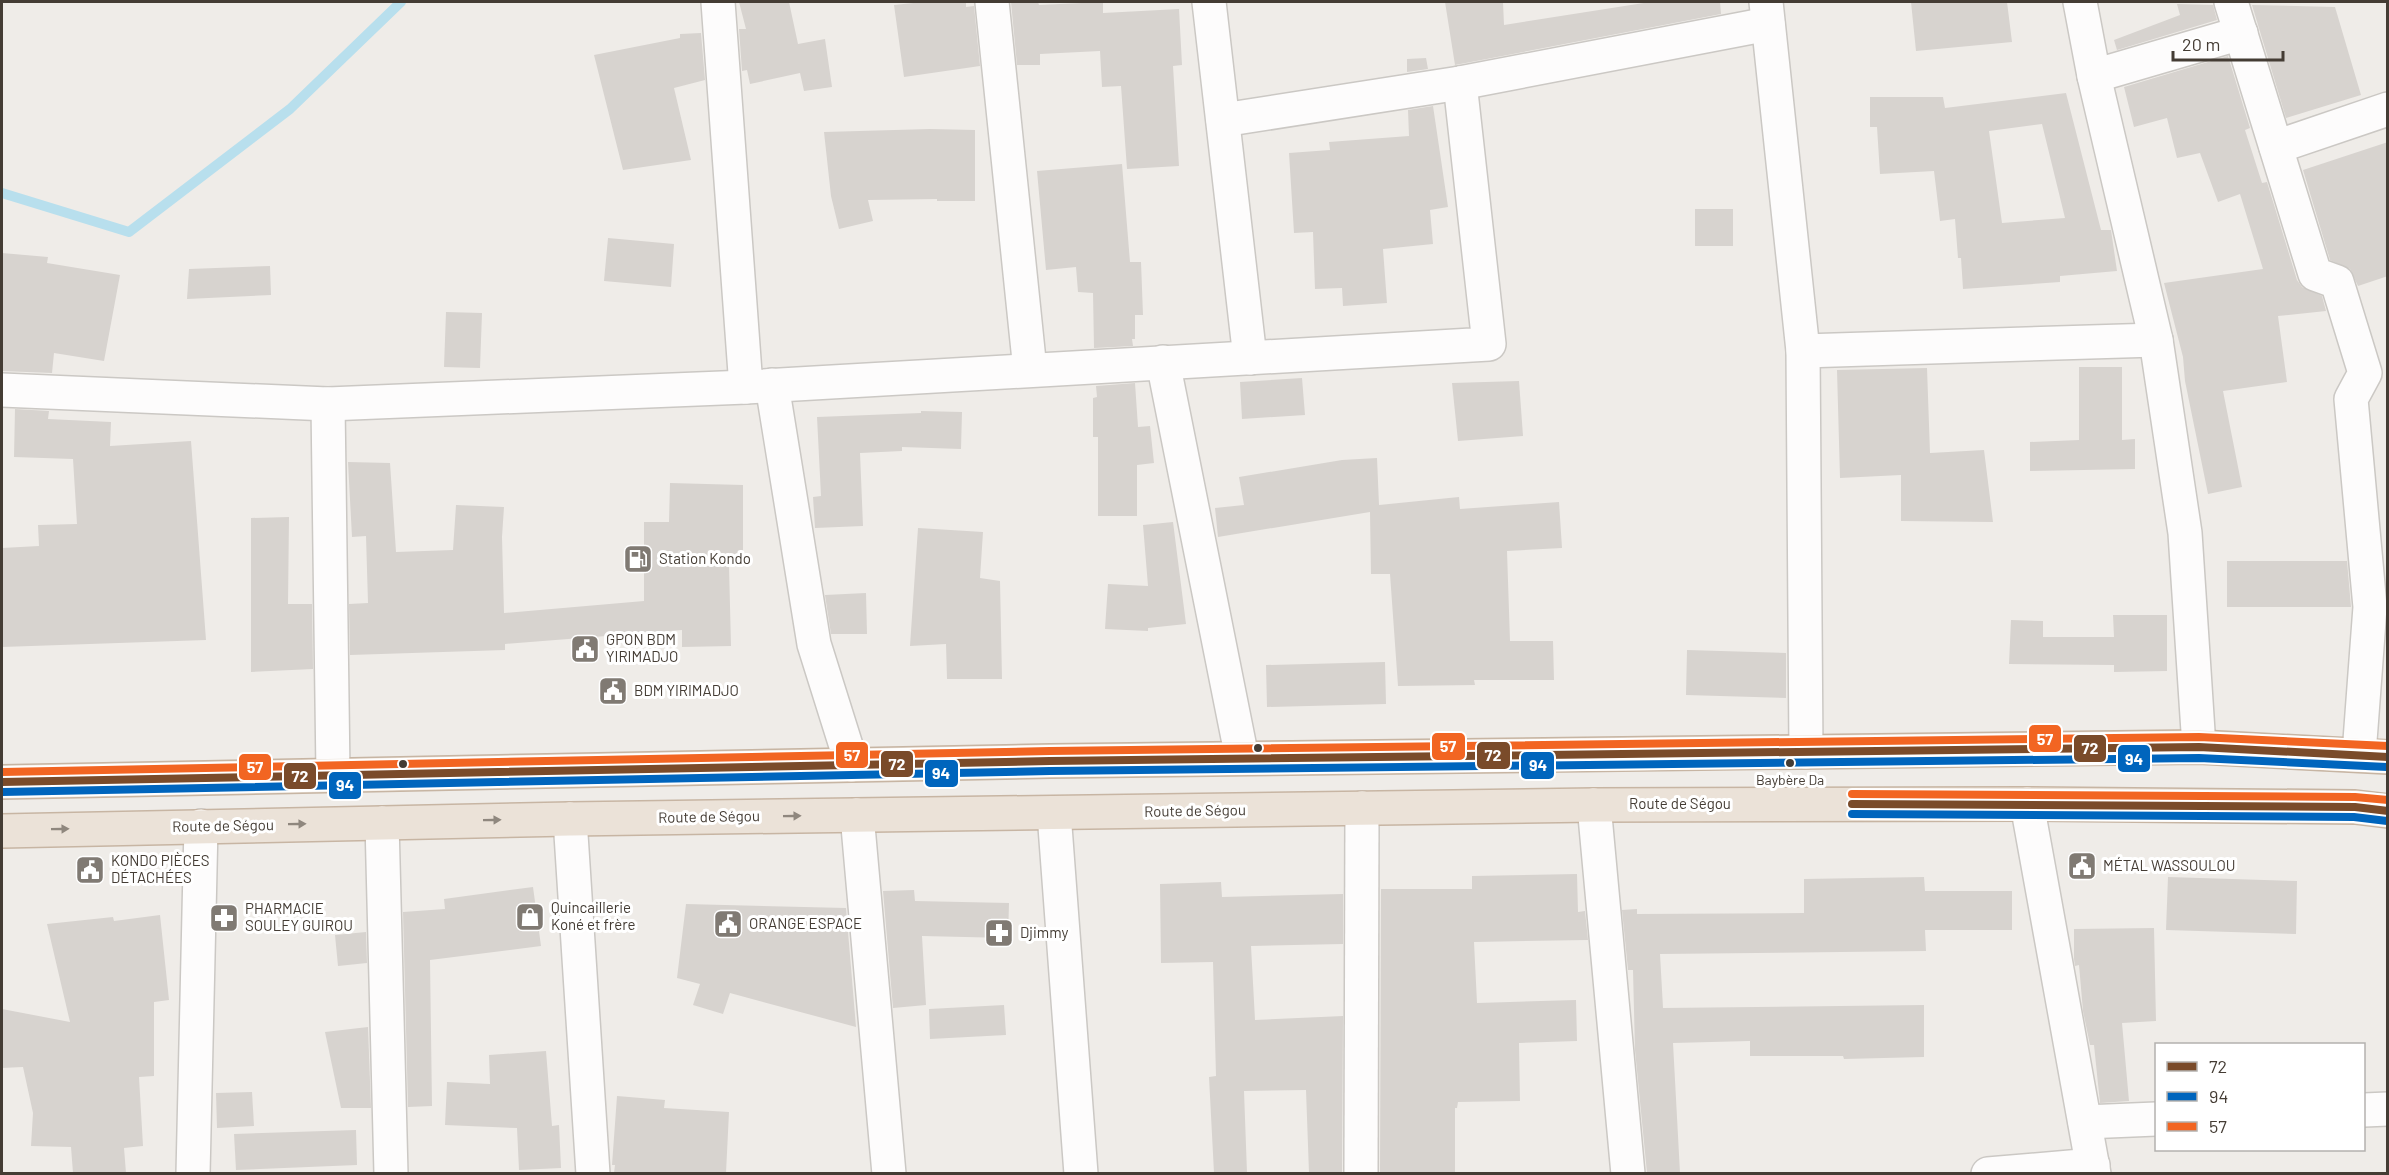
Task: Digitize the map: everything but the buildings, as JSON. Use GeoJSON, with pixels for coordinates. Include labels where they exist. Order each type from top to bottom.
{"type":"FeatureCollection","features":[{"type":"Feature","properties":{"kind":"highway"},"geometry":{"type":"LineString","coordinates":[[2,782],[1242,758],[2199,747],[2373,755]]}},
{"type":"Feature","properties":{"kind":"highway","name":"Route de Ségou"},"geometry":{"type":"LineString","coordinates":[[2,831],[570,819],[1594,805],[2026,804],[2355,807],[2388,811]]}},
{"type":"Feature","properties":{"kind":"street"},"geometry":{"type":"LineString","coordinates":[[718,2],[759,386],[814,644],[852,765]]}},
{"type":"Feature","properties":{"kind":"street"},"geometry":{"type":"LineString","coordinates":[[992,2],[1030,370]]}},
{"type":"Feature","properties":{"kind":"street"},"geometry":{"type":"LineString","coordinates":[[1209,2],[1250,358]]}},
{"type":"Feature","properties":{"kind":"street"},"geometry":{"type":"LineString","coordinates":[[2080,2],[2094,76],[2156,340],[2185,533],[2199,747]]}},
{"type":"Feature","properties":{"kind":"street"},"geometry":{"type":"LineString","coordinates":[[2231,2],[2315,274],[2337,282],[2365,373],[2351,399],[2370,607],[2373,755]]}},
{"type":"Feature","properties":{"kind":"street"},"geometry":{"type":"LineString","coordinates":[[1223,120],[1460,83],[1767,13],[1803,351],[1806,752]]}},
{"type":"Feature","properties":{"kind":"street"},"geometry":{"type":"LineString","coordinates":[[2094,76],[2241,33]]}},
{"type":"Feature","properties":{"kind":"street"},"geometry":{"type":"LineString","coordinates":[[2,390],[328,404],[759,386],[1489,344],[1460,83]]}},
{"type":"Feature","properties":{"kind":"street"},"geometry":{"type":"LineString","coordinates":[[2276,147],[2388,109]]}},
{"type":"Feature","properties":{"kind":"street"},"geometry":{"type":"LineString","coordinates":[[1803,351],[2156,340]]}},
{"type":"Feature","properties":{"kind":"street"},"geometry":{"type":"LineString","coordinates":[[1163,362],[1242,758]]}},
{"type":"Feature","properties":{"kind":"street"},"geometry":{"type":"LineString","coordinates":[[328,404],[333,774]]}},
{"type":"Feature","properties":{"kind":"street"},"geometry":{"type":"LineString","coordinates":[[1988,1173],[2093,1169],[2026,804]]}},
{"type":"Feature","properties":{"kind":"street"},"geometry":{"type":"LineString","coordinates":[[1594,805],[1628,1173]]}},
{"type":"Feature","properties":{"kind":"street"},"geometry":{"type":"LineString","coordinates":[[1361,1173],[1362,808]]}},
{"type":"Feature","properties":{"kind":"street"},"geometry":{"type":"LineString","coordinates":[[1054,813],[1080,1173]]}},
{"type":"Feature","properties":{"kind":"street"},"geometry":{"type":"LineString","coordinates":[[857,815],[889,1173]]}},
{"type":"Feature","properties":{"kind":"street"},"geometry":{"type":"LineString","coordinates":[[570,819],[593,1173]]}},
{"type":"Feature","properties":{"kind":"street"},"geometry":{"type":"LineString","coordinates":[[382,823],[391,1173]]}},
{"type":"Feature","properties":{"kind":"street"},"geometry":{"type":"LineString","coordinates":[[193,1173],[201,826]]}},
{"type":"Feature","properties":{"kind":"street"},"geometry":{"type":"LineString","coordinates":[[2365,1110],[2388,1109]]}},
{"type":"Feature","properties":{"kind":"street"},"geometry":{"type":"LineString","coordinates":[[2085,1122],[2155,1119]]}},
{"type":"Feature","properties":{"kind":"waterway"},"geometry":{"type":"LineString","coordinates":[[2,193],[129,232],[290,109],[401,2]]}},
{"type":"Feature","properties":{"kind":"transit line","name":"57"},"geometry":{"type":"LineString","coordinates":[[2,772],[1050,751],[2199,737],[2388,746]]}},
{"type":"Feature","properties":{"kind":"transit line","name":"72"},"geometry":{"type":"LineString","coordinates":[[2,782],[1050,761],[2199,747],[2388,757]]}},
{"type":"Feature","properties":{"kind":"transit line","name":"94"},"geometry":{"type":"LineString","coordinates":[[2,792],[1050,771],[2199,758],[2387,767]]}},
{"type":"Feature","properties":{"kind":"transit line","name":"57"},"geometry":{"type":"LineString","coordinates":[[1852,794],[2355,797],[2388,800]]}},
{"type":"Feature","properties":{"kind":"transit line","name":"72"},"geometry":{"type":"LineString","coordinates":[[1852,804],[2355,807],[2388,811]]}},
{"type":"Feature","properties":{"kind":"transit line","name":"94"},"geometry":{"type":"LineString","coordinates":[[1852,814],[2354,817],[2387,821]]}},
{"type":"Feature","properties":{"kind":"place","name":"Station Kondo"},"geometry":{"type":"Point","coordinates":[638,559]}},
{"type":"Feature","properties":{"kind":"place","name":"GPON BDM YIRIMADJO"},"geometry":{"type":"Point","coordinates":[585,649]}},
{"type":"Feature","properties":{"kind":"place","name":"BDM YIRIMADJO"},"geometry":{"type":"Point","coordinates":[613,691]}},
{"type":"Feature","properties":{"kind":"place","name":"Baybère Da"},"geometry":{"type":"Point","coordinates":[1790,763]}},
{"type":"Feature","properties":{"kind":"place","name":"MÉTAL WASSOULOU"},"geometry":{"type":"Point","coordinates":[2082,866]}},
{"type":"Feature","properties":{"kind":"place","name":"KONDO PIÈCES DÉTACHÉES"},"geometry":{"type":"Point","coordinates":[90,870]}},
{"type":"Feature","properties":{"kind":"place","name":"Quincaillerie Koné et frère"},"geometry":{"type":"Point","coordinates":[530,917]}},
{"type":"Feature","properties":{"kind":"place","name":"PHARMACIE SOULEY GUIROU"},"geometry":{"type":"Point","coordinates":[224,918]}},
{"type":"Feature","properties":{"kind":"place","name":"ORANGE ESPACE"},"geometry":{"type":"Point","coordinates":[728,924]}},
{"type":"Feature","properties":{"kind":"place","name":"Djimmy"},"geometry":{"type":"Point","coordinates":[999,933]}}]}
